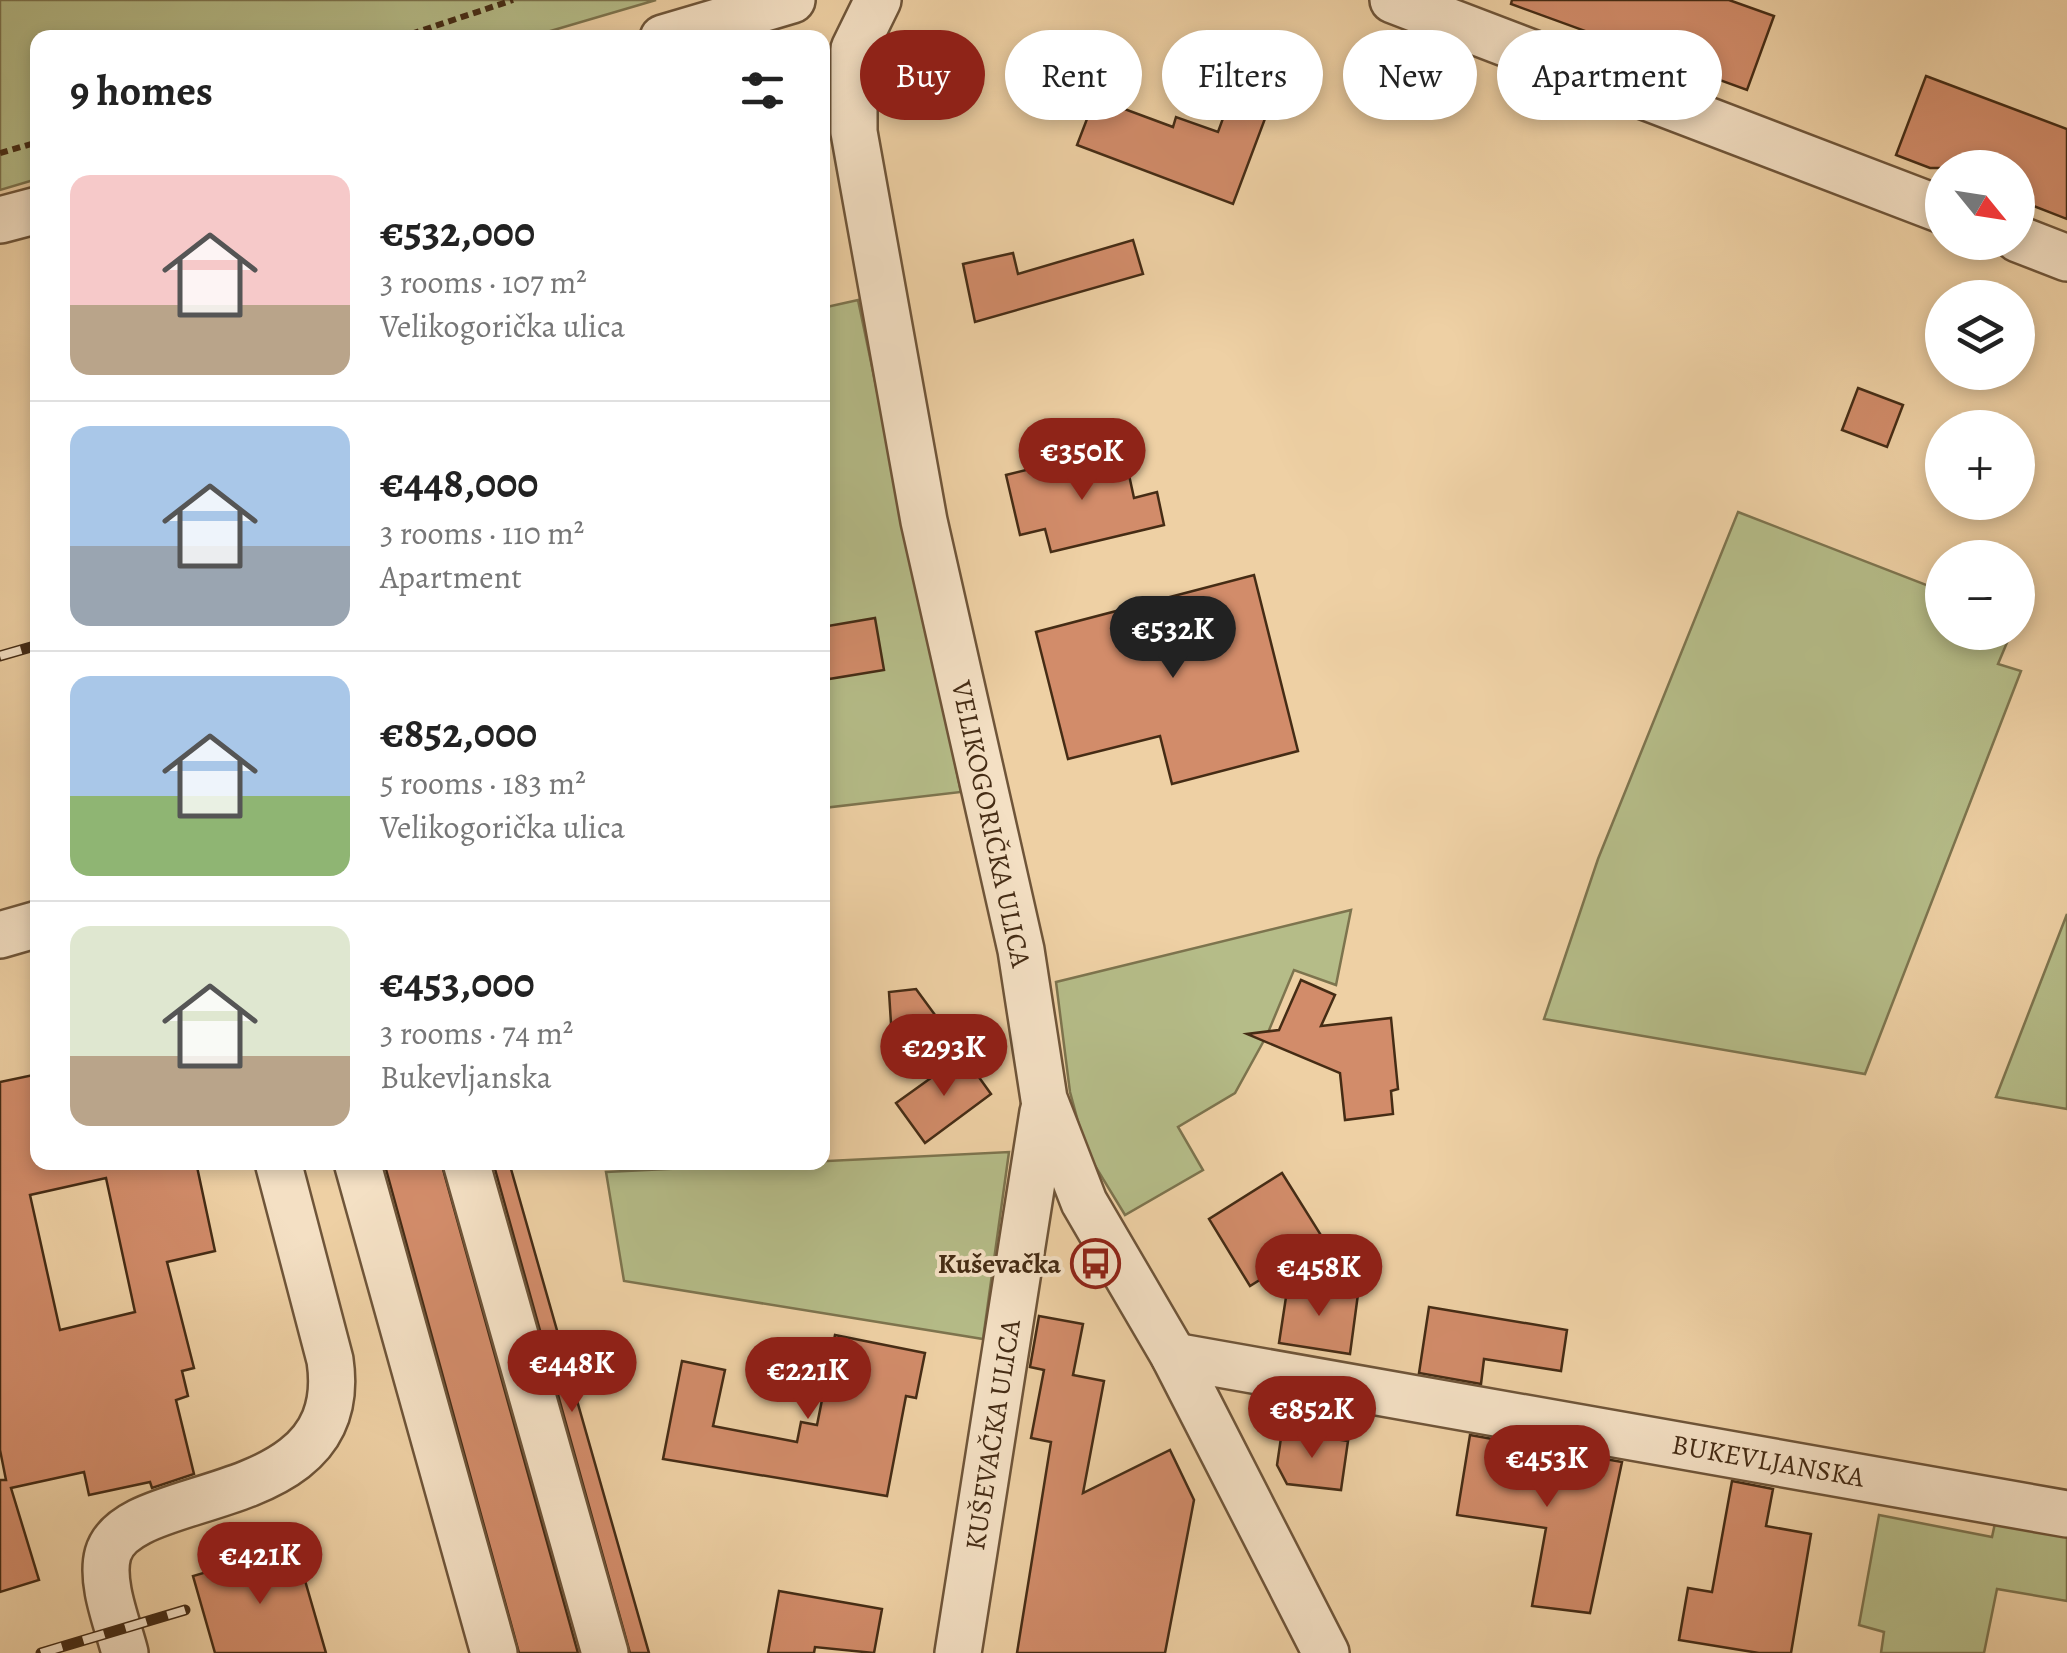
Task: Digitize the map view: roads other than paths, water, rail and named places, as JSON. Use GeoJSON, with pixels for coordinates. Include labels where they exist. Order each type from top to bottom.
{"type":"FeatureCollection","features":[{"type":"Feature","properties":{"kind":"street"},"geometry":{"type":"LineString","coordinates":[[691,30],[792,0]]}},
{"type":"Feature","properties":{"kind":"street","name":"VELIKOGORIČKA ULICA"},"geometry":{"type":"LineString","coordinates":[[878,0],[854,49],[854,132],[924,520],[1020,950],[1044,1099],[1084,1202],[1174,1356],[1326,1653]]}},
{"type":"Feature","properties":{"kind":"street"},"geometry":{"type":"LineString","coordinates":[[1393,0],[1925,203]]}},
{"type":"Feature","properties":{"kind":"street"},"geometry":{"type":"LineString","coordinates":[[0,220],[30,212]]}},
{"type":"Feature","properties":{"kind":"street"},"geometry":{"type":"LineString","coordinates":[[2035,246],[2067,258]]}},
{"type":"Feature","properties":{"kind":"street"},"geometry":{"type":"LineString","coordinates":[[0,935],[30,926]]}},
{"type":"Feature","properties":{"kind":"street","name":"KUŠEVAČKA ULICA"},"geometry":{"type":"LineString","coordinates":[[958,1653],[1038,1166],[1044,1099]]}},
{"type":"Feature","properties":{"kind":"street"},"geometry":{"type":"LineString","coordinates":[[126,1653],[111,1598],[106,1558],[116,1536],[134,1523],[250,1482],[297,1456],[318,1433],[326,1414],[334,1384],[330,1360],[280,1170]]}},
{"type":"Feature","properties":{"kind":"street"},"geometry":{"type":"LineString","coordinates":[[359,1170],[494,1653]]}},
{"type":"Feature","properties":{"kind":"street"},"geometry":{"type":"LineString","coordinates":[[468,1170],[605,1653]]}},
{"type":"Feature","properties":{"kind":"street","name":"BUKEVLJANSKA"},"geometry":{"type":"LineString","coordinates":[[1174,1356],[2067,1514]]}},
{"type":"Feature","properties":{"kind":"railway"},"geometry":{"type":"LineString","coordinates":[[0,656],[30,647]]}},
{"type":"Feature","properties":{"kind":"railway"},"geometry":{"type":"LineString","coordinates":[[41,1653],[185,1610]]}},
{"type":"Feature","properties":{"kind":"place","name":"Kuševačka"},"geometry":{"type":"Point","coordinates":[1096,1264]}}]}
